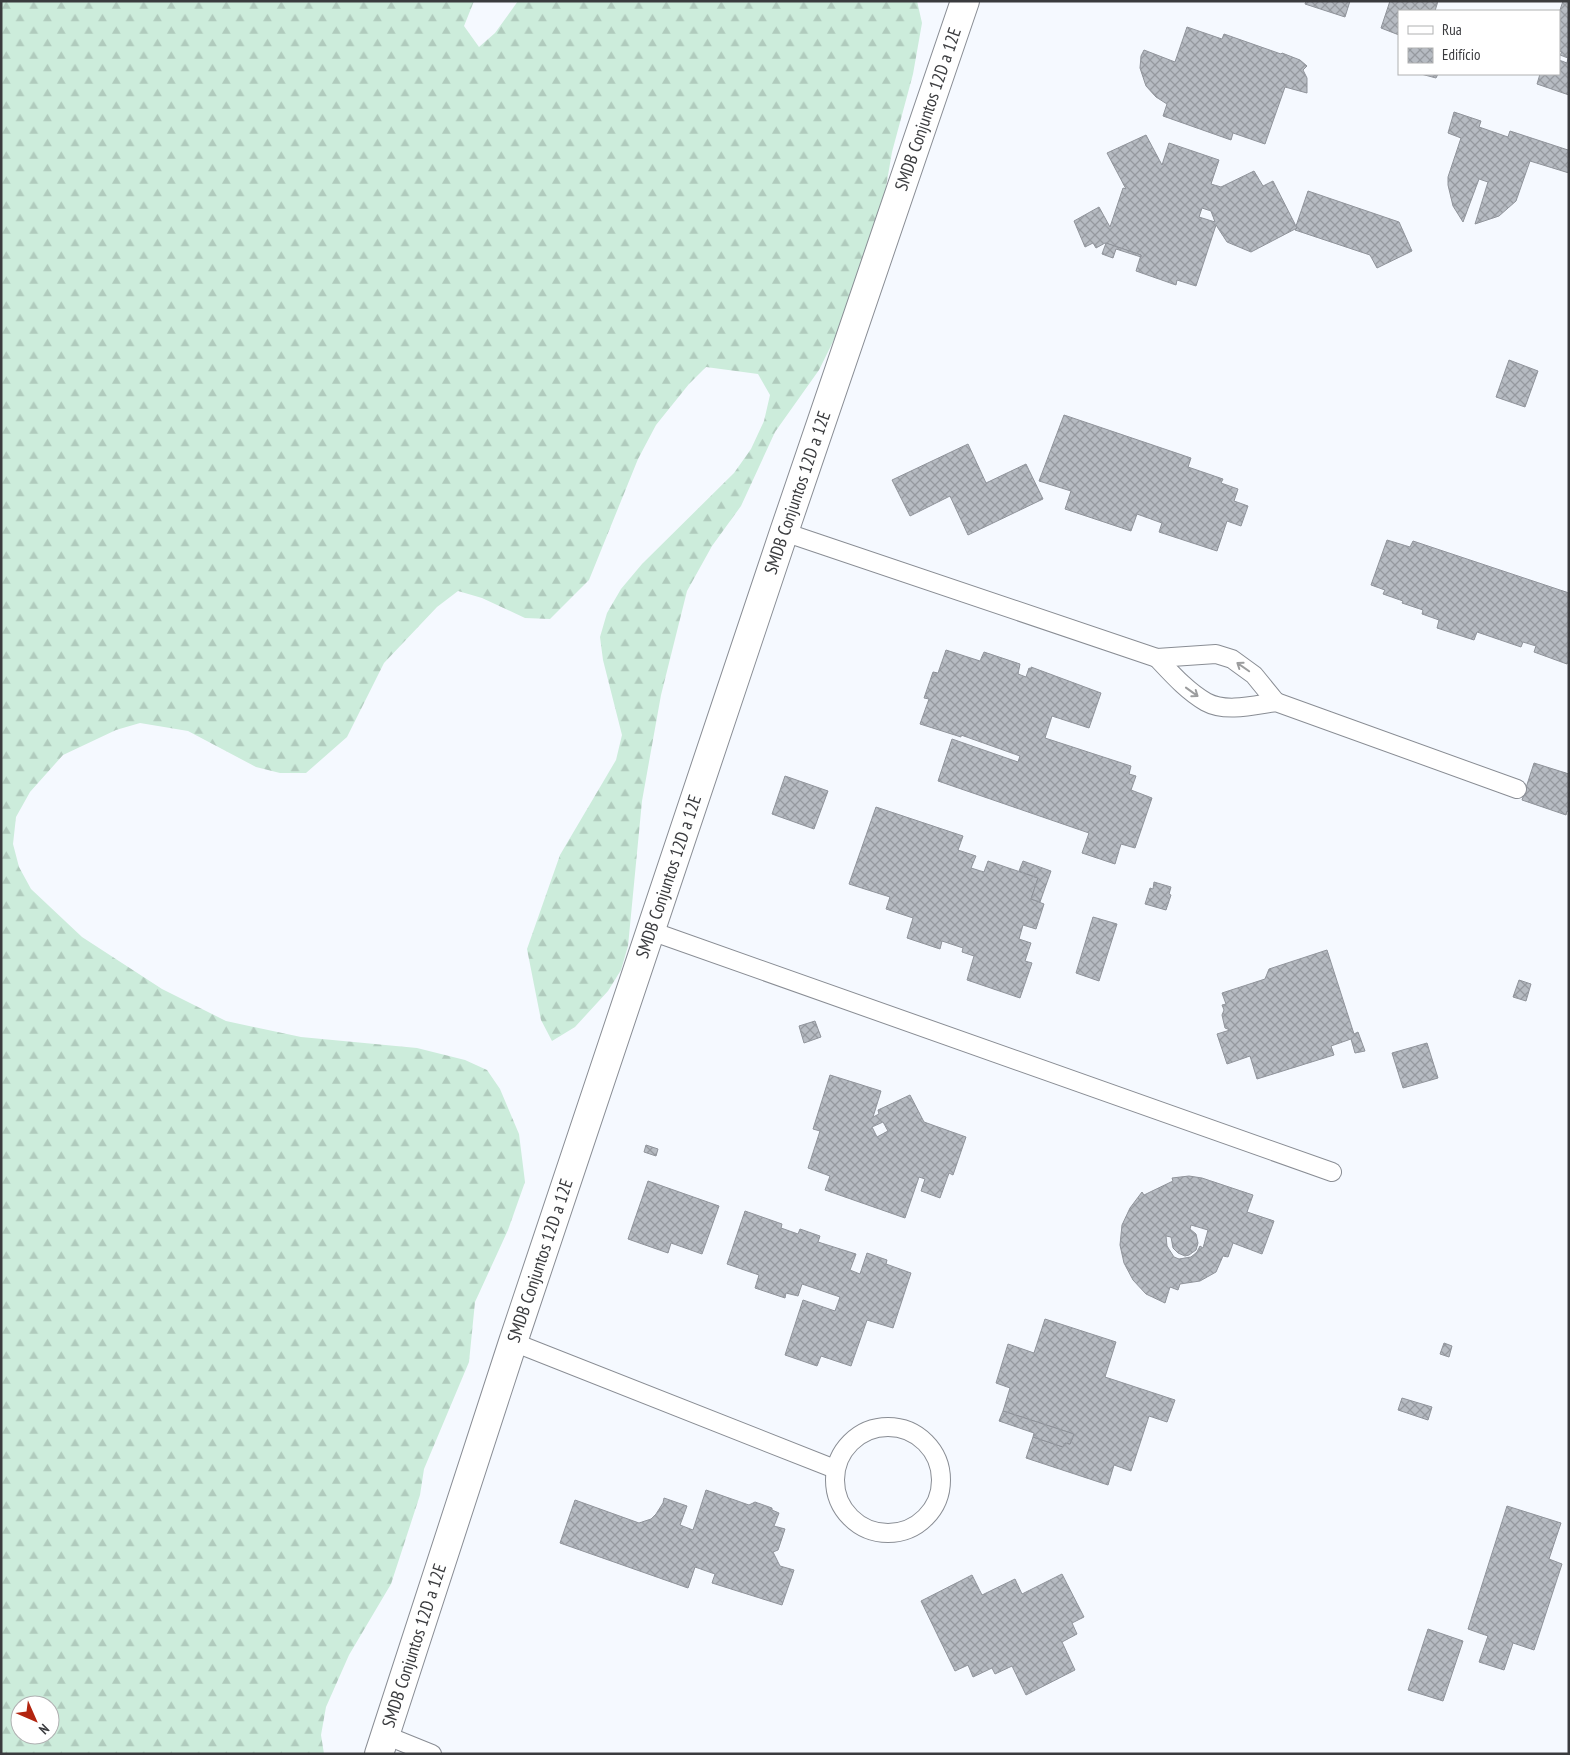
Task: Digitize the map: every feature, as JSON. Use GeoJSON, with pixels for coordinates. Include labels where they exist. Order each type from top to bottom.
{"type":"FeatureCollection","features":[{"type":"Feature","properties":{"kind":"street","name":"SMDB Conjuntos 12D a 12E"},"geometry":{"type":"LineString","coordinates":[[382,1744],[513,1342],[784,532],[966,1]]}},
{"type":"Feature","properties":{"kind":"lane"},"geometry":{"type":"LineString","coordinates":[[784,532],[1157,658],[1216,654],[1232,659],[1254,675],[1276,702]]}},
{"type":"Feature","properties":{"kind":"lane"},"geometry":{"type":"LineString","coordinates":[[1157,658],[1181,684],[1208,703],[1225,706],[1245,706],[1276,702],[1517,789]]}},
{"type":"Feature","properties":{"kind":"lane"},"geometry":{"type":"LineString","coordinates":[[651,931],[1332,1172]]}},
{"type":"Feature","properties":{"kind":"lane"},"geometry":{"type":"LineString","coordinates":[[513,1342],[835,1469]]}},
{"type":"Feature","properties":{"kind":"lane"},"geometry":{"type":"LineString","coordinates":[[883,1427],[900,1428],[915,1434],[928,1445],[937,1459],[941,1476],[940,1492],[933,1508],[923,1521],[908,1530],[892,1534],[875,1533],[860,1527],[847,1516],[838,1501],[834,1485],[835,1469],[842,1453],[852,1440],[867,1431],[883,1427]]}},
{"type":"Feature","properties":{"kind":"lane"},"geometry":{"type":"LineString","coordinates":[[382,1744],[432,1754]]}},
{"type":"Feature","properties":{"kind":"green space"},"geometry":{"type":"Polygon","coordinates":[[[1,1],[474,1],[464,26],[479,47],[495,33],[518,1],[917,1],[922,23],[913,74],[892,152],[875,251],[864,279],[819,370],[775,432],[741,506],[712,546],[687,591],[661,695],[642,801],[628,946],[621,970],[608,991],[575,1027],[552,1041],[541,1020],[527,949],[560,855],[616,760],[622,735],[603,660],[600,637],[607,613],[621,589],[642,564],[734,473],[751,449],[764,421],[770,395],[758,374],[706,367],[689,384],[656,425],[638,459],[589,580],[550,619],[525,618],[482,598],[458,591],[437,607],[384,663],[347,737],[306,773],[280,773],[256,767],[188,731],[140,723],[116,730],[63,755],[30,792],[16,817],[13,844],[19,867],[31,889],[82,937],[162,989],[226,1021],[301,1037],[417,1048],[465,1060],[487,1070],[500,1089],[519,1134],[525,1182],[508,1230],[475,1302],[469,1362],[424,1469],[420,1495],[391,1584],[349,1655],[326,1707],[321,1735],[324,1754],[1,1754],[1,1]]]}},
{"type":"Feature","properties":{"kind":"building"},"geometry":{"type":"Polygon","coordinates":[[[1306,1],[1350,1],[1345,17],[1305,4],[1306,1]]]}},
{"type":"Feature","properties":{"kind":"building"},"geometry":{"type":"Polygon","coordinates":[[[1390,1],[1438,1],[1435,10],[1398,10],[1398,35],[1381,28],[1390,1]]]}},
{"type":"Feature","properties":{"kind":"building"},"geometry":{"type":"Polygon","coordinates":[[[1563,1],[1569,1],[1569,95],[1537,84],[1540,75],[1560,75],[1560,60],[1567,63],[1568,58],[1560,55],[1562,52],[1560,51],[1560,10],[1563,1]]]}},
{"type":"Feature","properties":{"kind":"building"},"geometry":{"type":"Polygon","coordinates":[[[1187,27],[1222,39],[1224,34],[1282,53],[1300,60],[1307,66],[1303,70],[1307,78],[1307,93],[1285,87],[1265,144],[1233,133],[1231,140],[1163,116],[1167,104],[1156,97],[1146,86],[1140,68],[1141,56],[1144,50],[1175,62],[1187,27]]]}},
{"type":"Feature","properties":{"kind":"building"},"geometry":{"type":"Polygon","coordinates":[[[1425,75],[1438,75],[1436,78],[1425,75]]]}},
{"type":"Feature","properties":{"kind":"building"},"geometry":{"type":"Polygon","coordinates":[[[1454,112],[1481,121],[1479,127],[1508,137],[1510,131],[1568,150],[1569,148],[1569,173],[1530,161],[1516,201],[1499,216],[1475,224],[1488,182],[1479,179],[1463,222],[1453,206],[1448,185],[1448,177],[1461,138],[1448,133],[1454,112]]]}},
{"type":"Feature","properties":{"kind":"building"},"geometry":{"type":"Polygon","coordinates":[[[1146,135],[1162,165],[1169,143],[1219,160],[1211,184],[1221,187],[1254,171],[1263,186],[1273,181],[1297,228],[1251,252],[1227,242],[1216,225],[1196,286],[1177,280],[1176,285],[1136,271],[1141,255],[1105,243],[1096,248],[1093,243],[1085,247],[1074,221],[1099,207],[1110,227],[1123,188],[1126,189],[1107,153],[1146,135]],[[1202,208],[1199,217],[1215,222],[1211,211],[1202,208]]]}},
{"type":"Feature","properties":{"kind":"building"},"geometry":{"type":"Polygon","coordinates":[[[1308,191],[1399,222],[1412,251],[1377,268],[1370,255],[1295,230],[1308,191]]]}},
{"type":"Feature","properties":{"kind":"building"},"geometry":{"type":"Polygon","coordinates":[[[1106,243],[1141,255],[1141,257],[1116,249],[1113,258],[1102,254],[1106,243]]]}},
{"type":"Feature","properties":{"kind":"building"},"geometry":{"type":"Polygon","coordinates":[[[1509,360],[1538,371],[1525,407],[1496,397],[1509,360]]]}},
{"type":"Feature","properties":{"kind":"building"},"geometry":{"type":"Polygon","coordinates":[[[1064,415],[1191,458],[1188,467],[1223,479],[1221,483],[1238,489],[1234,501],[1248,506],[1241,526],[1227,521],[1217,551],[1159,532],[1162,523],[1137,514],[1131,531],[1065,509],[1071,491],[1039,481],[1064,415]]]}},
{"type":"Feature","properties":{"kind":"building"},"geometry":{"type":"Polygon","coordinates":[[[968,444],[986,483],[1026,464],[1043,499],[968,535],[950,496],[910,516],[892,480],[968,444]]]}},
{"type":"Feature","properties":{"kind":"building"},"geometry":{"type":"Polygon","coordinates":[[[1387,540],[1410,547],[1413,541],[1569,593],[1569,660],[1567,664],[1534,652],[1536,646],[1523,642],[1521,647],[1477,632],[1474,640],[1437,628],[1439,620],[1422,614],[1423,610],[1383,594],[1385,590],[1371,585],[1387,540]]]}},
{"type":"Feature","properties":{"kind":"building"},"geometry":{"type":"Polygon","coordinates":[[[946,650],[980,661],[984,652],[1020,664],[1018,674],[1026,677],[1031,667],[1101,693],[1089,728],[1052,716],[1045,738],[1131,766],[1129,774],[1136,776],[1131,790],[1152,798],[1135,848],[1121,844],[1115,864],[1082,853],[1089,833],[938,781],[952,739],[1018,762],[1020,756],[961,735],[961,737],[920,724],[929,699],[924,698],[933,672],[938,673],[946,650]]]}},
{"type":"Feature","properties":{"kind":"building"},"geometry":{"type":"Polygon","coordinates":[[[1534,763],[1569,774],[1569,812],[1567,811],[1566,815],[1522,800],[1534,763]]]}},
{"type":"Feature","properties":{"kind":"building"},"geometry":{"type":"Polygon","coordinates":[[[785,776],[828,791],[814,829],[772,814],[785,776]]]}},
{"type":"Feature","properties":{"kind":"building"},"geometry":{"type":"Polygon","coordinates":[[[876,807],[963,836],[958,850],[976,856],[971,868],[984,872],[988,861],[1038,878],[1031,899],[1044,904],[1036,929],[1023,925],[1019,939],[1031,943],[1025,961],[1032,963],[1020,998],[967,980],[974,956],[962,952],[963,948],[942,941],[940,949],[907,938],[913,918],[886,909],[890,897],[849,884],[876,807]]]}},
{"type":"Feature","properties":{"kind":"building"},"geometry":{"type":"Polygon","coordinates":[[[1023,861],[1051,871],[1040,902],[1031,899],[1038,878],[1019,871],[1023,861]]]}},
{"type":"Feature","properties":{"kind":"building"},"geometry":{"type":"Polygon","coordinates":[[[1154,882],[1171,887],[1169,894],[1171,895],[1166,910],[1145,904],[1150,888],[1153,889],[1154,882]]]}},
{"type":"Feature","properties":{"kind":"building"},"geometry":{"type":"Polygon","coordinates":[[[1093,917],[1117,924],[1099,981],[1076,973],[1093,917]]]}},
{"type":"Feature","properties":{"kind":"building"},"geometry":{"type":"Polygon","coordinates":[[[1327,950],[1354,1034],[1358,1032],[1365,1051],[1355,1053],[1351,1039],[1331,1046],[1334,1055],[1257,1079],[1250,1056],[1227,1064],[1217,1034],[1230,1030],[1225,1028],[1222,1015],[1224,1010],[1222,1005],[1226,1004],[1222,993],[1265,979],[1269,969],[1327,950]]]}},
{"type":"Feature","properties":{"kind":"building"},"geometry":{"type":"Polygon","coordinates":[[[1519,980],[1531,984],[1526,1001],[1513,997],[1519,980]]]}},
{"type":"Feature","properties":{"kind":"building"},"geometry":{"type":"Polygon","coordinates":[[[815,1021],[821,1037],[804,1043],[799,1026],[815,1021]]]}},
{"type":"Feature","properties":{"kind":"building"},"geometry":{"type":"Polygon","coordinates":[[[1427,1043],[1438,1078],[1403,1088],[1392,1053],[1427,1043]]]}},
{"type":"Feature","properties":{"kind":"building"},"geometry":{"type":"Polygon","coordinates":[[[830,1075],[881,1091],[873,1117],[879,1114],[878,1110],[910,1095],[924,1122],[966,1137],[953,1175],[949,1173],[940,1198],[921,1191],[925,1179],[919,1177],[905,1218],[825,1190],[830,1176],[808,1168],[820,1131],[813,1129],[830,1075]],[[883,1122],[872,1127],[877,1137],[888,1131],[883,1122]]]}},
{"type":"Feature","properties":{"kind":"building"},"geometry":{"type":"Polygon","coordinates":[[[646,1145],[658,1149],[656,1156],[644,1152],[646,1145]]]}},
{"type":"Feature","properties":{"kind":"building"},"geometry":{"type":"Polygon","coordinates":[[[1189,1176],[1202,1178],[1253,1195],[1247,1212],[1274,1221],[1262,1254],[1233,1243],[1228,1257],[1223,1256],[1216,1272],[1200,1281],[1180,1284],[1178,1290],[1170,1287],[1165,1303],[1146,1294],[1133,1280],[1124,1263],[1120,1245],[1122,1225],[1130,1208],[1142,1192],[1144,1195],[1173,1181],[1172,1178],[1189,1176]],[[1191,1225],[1190,1229],[1196,1234],[1198,1243],[1196,1250],[1189,1255],[1185,1256],[1178,1253],[1173,1248],[1171,1237],[1166,1236],[1167,1246],[1174,1257],[1179,1259],[1191,1257],[1200,1246],[1203,1248],[1208,1230],[1191,1225]]]}},
{"type":"Feature","properties":{"kind":"building"},"geometry":{"type":"Polygon","coordinates":[[[648,1181],[719,1206],[702,1254],[671,1243],[668,1253],[628,1239],[648,1181]]]}},
{"type":"Feature","properties":{"kind":"building"},"geometry":{"type":"Polygon","coordinates":[[[745,1211],[782,1224],[781,1228],[798,1234],[800,1229],[820,1236],[818,1242],[856,1254],[850,1270],[860,1274],[867,1253],[887,1260],[886,1264],[911,1273],[893,1328],[867,1320],[851,1366],[821,1356],[817,1366],[785,1355],[803,1300],[835,1311],[840,1297],[802,1284],[798,1296],[786,1293],[785,1298],[755,1288],[759,1275],[727,1264],[745,1211]]]}},
{"type":"Feature","properties":{"kind":"building"},"geometry":{"type":"Polygon","coordinates":[[[1045,1319],[1116,1342],[1105,1377],[1175,1400],[1167,1422],[1149,1416],[1131,1471],[1114,1465],[1108,1485],[1026,1458],[1033,1437],[1063,1447],[1065,1443],[1070,1444],[1074,1434],[1003,1411],[1010,1388],[996,1383],[1008,1344],[1034,1353],[1045,1319]]]}},
{"type":"Feature","properties":{"kind":"building"},"geometry":{"type":"Polygon","coordinates":[[[1444,1343],[1452,1346],[1449,1357],[1440,1354],[1444,1343]]]}},
{"type":"Feature","properties":{"kind":"building"},"geometry":{"type":"Polygon","coordinates":[[[1402,1398],[1432,1407],[1428,1420],[1398,1410],[1402,1398]]]}},
{"type":"Feature","properties":{"kind":"building"},"geometry":{"type":"Polygon","coordinates":[[[1003,1411],[1074,1434],[1070,1444],[1065,1443],[1063,1447],[1033,1437],[1034,1433],[999,1421],[1003,1411]]]}},
{"type":"Feature","properties":{"kind":"building"},"geometry":{"type":"Polygon","coordinates":[[[706,1490],[749,1505],[755,1502],[772,1508],[772,1510],[779,1513],[774,1526],[785,1529],[778,1550],[773,1552],[780,1566],[794,1570],[782,1605],[712,1583],[715,1574],[695,1567],[688,1588],[560,1543],[575,1500],[639,1523],[651,1519],[656,1514],[664,1498],[687,1506],[680,1525],[693,1530],[706,1490]]]}},
{"type":"Feature","properties":{"kind":"building"},"geometry":{"type":"Polygon","coordinates":[[[1507,1506],[1561,1523],[1549,1559],[1562,1564],[1534,1650],[1513,1643],[1504,1670],[1479,1662],[1488,1636],[1468,1629],[1507,1506]]]}},
{"type":"Feature","properties":{"kind":"building"},"geometry":{"type":"Polygon","coordinates":[[[1062,1574],[1084,1617],[1072,1623],[1077,1634],[1062,1642],[1075,1670],[1026,1695],[1012,1666],[995,1674],[992,1668],[973,1677],[968,1665],[955,1671],[921,1601],[972,1575],[982,1595],[1015,1579],[1022,1594],[1062,1574]]]}},
{"type":"Feature","properties":{"kind":"building"},"geometry":{"type":"Polygon","coordinates":[[[1428,1629],[1463,1641],[1443,1701],[1408,1690],[1428,1629]]]}}]}
